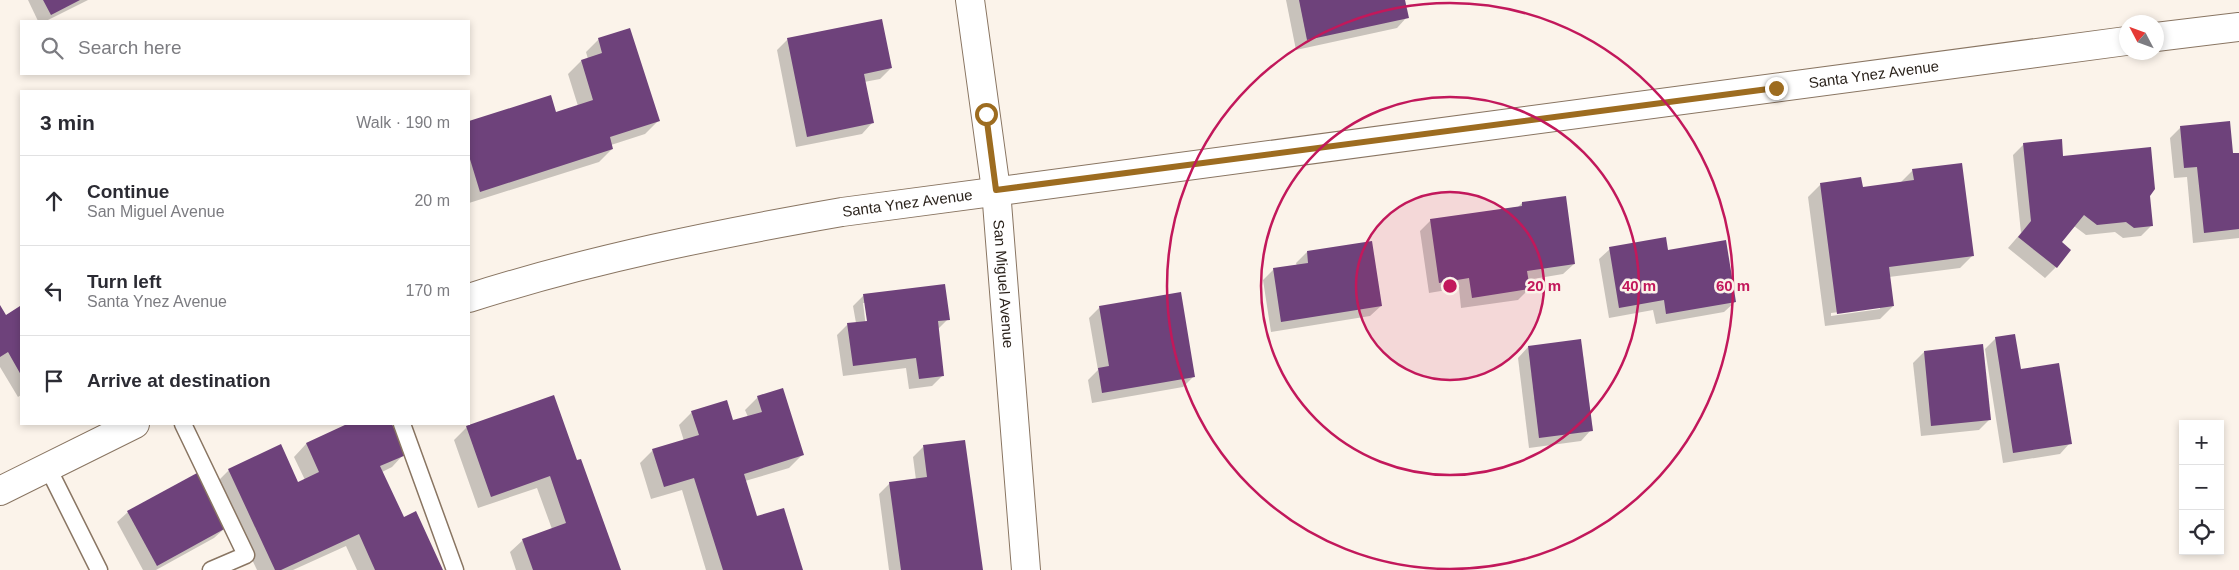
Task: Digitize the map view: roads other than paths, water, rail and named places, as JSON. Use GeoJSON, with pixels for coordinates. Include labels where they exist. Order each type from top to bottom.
{"type":"FeatureCollection","features":[{"type":"Feature","properties":{"kind":"street","name":"San Miguel Avenue"},"geometry":{"type":"LineString","coordinates":[[970,0],[996,190],[1026,570]]}},
{"type":"Feature","properties":{"kind":"street"},"geometry":{"type":"LineString","coordinates":[[2164,36],[2239,27]]}},
{"type":"Feature","properties":{"kind":"street","name":"Santa Ynez Avenue"},"geometry":{"type":"LineString","coordinates":[[470,298],[557,272],[744,229],[842,212],[2119,42]]}},
{"type":"Feature","properties":{"kind":"street"},"geometry":{"type":"LineString","coordinates":[[0,491],[133,425]]}},
{"type":"Feature","properties":{"kind":"lane"},"geometry":{"type":"LineString","coordinates":[[183,425],[246,555],[210,570]]}},
{"type":"Feature","properties":{"kind":"lane"},"geometry":{"type":"LineString","coordinates":[[402,425],[455,570]]}},
{"type":"Feature","properties":{"kind":"lane"},"geometry":{"type":"LineString","coordinates":[[47,466],[100,570]]}}]}
